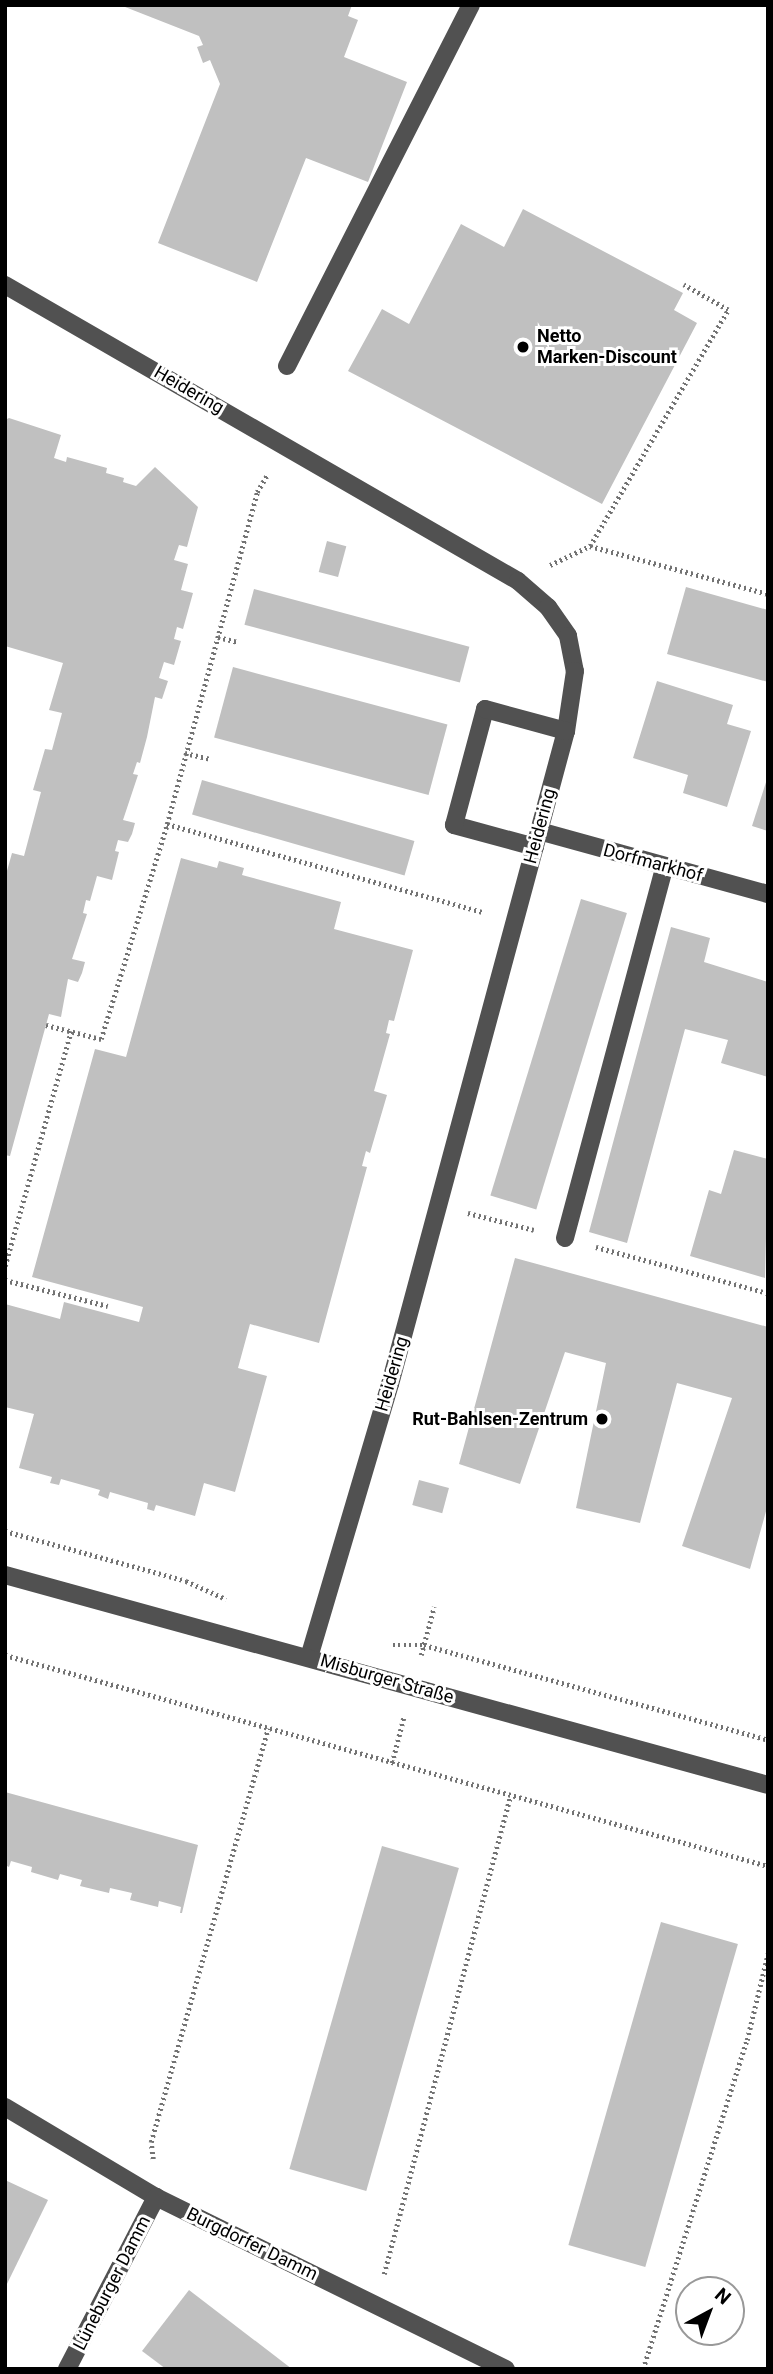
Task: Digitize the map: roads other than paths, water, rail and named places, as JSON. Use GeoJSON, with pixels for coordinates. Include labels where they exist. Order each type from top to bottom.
{"type":"FeatureCollection","features":[{"type":"Feature","properties":{"kind":"street"},"geometry":{"type":"LineString","coordinates":[[287,366],[471,5]]}},
{"type":"Feature","properties":{"kind":"street","name":"Heidering"},"geometry":{"type":"LineString","coordinates":[[5,285],[518,581],[548,607],[568,636],[575,671],[566,731],[390,1384],[309,1657]]}},
{"type":"Feature","properties":{"kind":"street","name":"Dorfmarkhof"},"geometry":{"type":"LineString","coordinates":[[566,731],[485,709],[454,825],[665,866],[768,894]]}},
{"type":"Feature","properties":{"kind":"street"},"geometry":{"type":"LineString","coordinates":[[565,1238],[665,866]]}},
{"type":"Feature","properties":{"kind":"street","name":"Misburger Straße"},"geometry":{"type":"LineString","coordinates":[[5,1575],[768,1785]]}},
{"type":"Feature","properties":{"kind":"street","name":"Burgdorfer Damm"},"geometry":{"type":"LineString","coordinates":[[5,2107],[156,2197],[506,2369]]}},
{"type":"Feature","properties":{"kind":"street","name":"Lüneburger Damm"},"geometry":{"type":"LineString","coordinates":[[67,2369],[156,2197]]}},
{"type":"Feature","properties":{"kind":"place","name":"Netto Marken-Discount"},"geometry":{"type":"Point","coordinates":[523,347]}},
{"type":"Feature","properties":{"kind":"place","name":"Rut-Bahlsen-Zentrum"},"geometry":{"type":"Point","coordinates":[602,1419]}}]}
